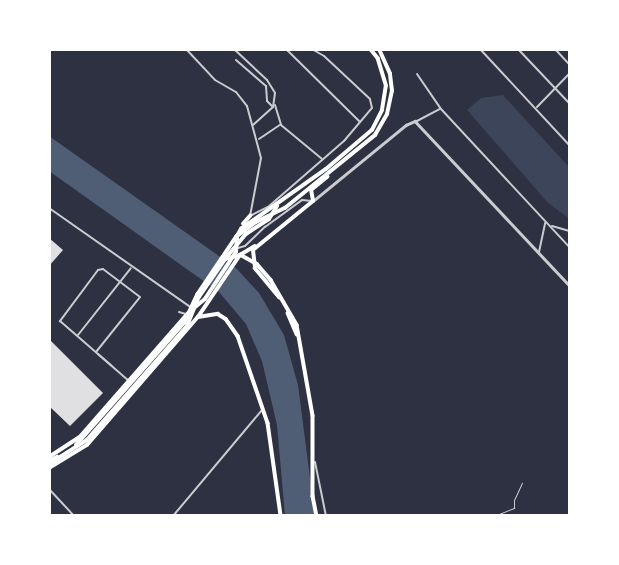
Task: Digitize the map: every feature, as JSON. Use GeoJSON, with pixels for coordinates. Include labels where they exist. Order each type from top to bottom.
{"type":"FeatureCollection","features":[{"type":"Feature","properties":{"kind":"main road"},"geometry":{"type":"LineString","coordinates":[[49,462],[87,445],[198,317],[234,259],[238,248],[237,234],[247,223],[278,204],[363,139],[378,121],[386,86],[378,59],[370,49]]}},
{"type":"Feature","properties":{"kind":"main road"},"geometry":{"type":"LineString","coordinates":[[95,429],[184,323],[197,295],[232,242],[249,227],[291,203],[366,144],[387,114],[392,91],[390,74],[379,49]]}},
{"type":"Feature","properties":{"kind":"main road"},"geometry":{"type":"LineString","coordinates":[[234,259],[245,249],[257,245],[313,201],[311,191],[330,172]]}},
{"type":"Feature","properties":{"kind":"main road"},"geometry":{"type":"LineString","coordinates":[[49,462],[74,451],[187,326],[199,298],[225,259],[242,238],[269,219],[278,204]]}},
{"type":"Feature","properties":{"kind":"main road"},"geometry":{"type":"LineString","coordinates":[[238,248],[236,233],[250,216]]}},
{"type":"Feature","properties":{"kind":"main road"},"geometry":{"type":"LineString","coordinates":[[256,266],[252,254],[257,245]]}},
{"type":"Feature","properties":{"kind":"main road"},"geometry":{"type":"LineString","coordinates":[[238,248],[245,249]]}},
{"type":"Feature","properties":{"kind":"main road"},"geometry":{"type":"LineString","coordinates":[[225,259],[241,255],[256,266],[290,310],[304,353],[313,416],[313,496],[317,516]]}},
{"type":"Feature","properties":{"kind":"main road"},"geometry":{"type":"LineString","coordinates":[[234,259],[256,266]]}},
{"type":"Feature","properties":{"kind":"main road"},"geometry":{"type":"LineString","coordinates":[[49,462],[80,438],[188,313],[212,293]]}},
{"type":"Feature","properties":{"kind":"main road"},"geometry":{"type":"LineString","coordinates":[[198,317],[218,314],[231,326],[245,354],[274,446],[281,516]]}},
{"type":"Feature","properties":{"kind":"street"},"geometry":{"type":"LineString","coordinates":[[186,49],[215,80],[236,92],[247,106],[258,140],[260,167],[247,223]]}},
{"type":"Feature","properties":{"kind":"street"},"geometry":{"type":"LineString","coordinates":[[234,49],[272,86],[274,106],[281,125],[322,160]]}},
{"type":"Feature","properties":{"kind":"street"},"geometry":{"type":"LineString","coordinates":[[286,49],[361,123]]}},
{"type":"Feature","properties":{"kind":"street"},"geometry":{"type":"LineString","coordinates":[[250,216],[268,207],[322,160],[361,123],[372,103],[339,69],[312,49]]}},
{"type":"Feature","properties":{"kind":"street"},"geometry":{"type":"LineString","coordinates":[[480,49],[570,146]]}},
{"type":"Feature","properties":{"kind":"street"},"geometry":{"type":"LineString","coordinates":[[518,49],[570,104]]}},
{"type":"Feature","properties":{"kind":"street"},"geometry":{"type":"LineString","coordinates":[[555,49],[570,65]]}},
{"type":"Feature","properties":{"kind":"street"},"geometry":{"type":"LineString","coordinates":[[236,60],[266,86],[267,102],[274,106]]}},
{"type":"Feature","properties":{"kind":"street"},"geometry":{"type":"LineString","coordinates":[[536,107],[570,73]]}},
{"type":"Feature","properties":{"kind":"street"},"geometry":{"type":"LineString","coordinates":[[417,74],[441,109],[570,248]]}},
{"type":"Feature","properties":{"kind":"street"},"geometry":{"type":"LineString","coordinates":[[253,125],[274,106]]}},
{"type":"Feature","properties":{"kind":"street"},"geometry":{"type":"LineString","coordinates":[[238,248],[245,246],[265,227],[302,200],[313,201],[406,125],[441,109]]}},
{"type":"Feature","properties":{"kind":"street"},"geometry":{"type":"LineString","coordinates":[[415,121],[570,286]]}},
{"type":"Feature","properties":{"kind":"street"},"geometry":{"type":"LineString","coordinates":[[258,140],[281,125]]}},
{"type":"Feature","properties":{"kind":"street"},"geometry":{"type":"LineString","coordinates":[[49,208],[193,309]]}},
{"type":"Feature","properties":{"kind":"street"},"geometry":{"type":"LineString","coordinates":[[539,254],[545,222]]}},
{"type":"Feature","properties":{"kind":"street"},"geometry":{"type":"LineString","coordinates":[[549,226],[557,225],[570,231]]}},
{"type":"Feature","properties":{"kind":"street"},"geometry":{"type":"LineString","coordinates":[[77,336],[131,268]]}},
{"type":"Feature","properties":{"kind":"street"},"geometry":{"type":"LineString","coordinates":[[97,353],[139,295],[122,281],[100,269],[60,321],[128,380],[138,388]]}},
{"type":"Feature","properties":{"kind":"street"},"geometry":{"type":"LineString","coordinates":[[179,312],[188,313],[186,305]]}},
{"type":"Feature","properties":{"kind":"street"},"geometry":{"type":"LineString","coordinates":[[173,516],[263,408]]}},
{"type":"Feature","properties":{"kind":"street"},"geometry":{"type":"LineString","coordinates":[[314,461],[326,516]]}},
{"type":"Feature","properties":{"kind":"street"},"geometry":{"type":"LineString","coordinates":[[49,489],[74,516]]}},
{"type":"Feature","properties":{"kind":"lane"},"geometry":{"type":"LineString","coordinates":[[494,516],[514,508],[514,500],[522,483]]}},
{"type":"Feature","properties":{"kind":"shaded area"},"geometry":{"type":"Polygon","coordinates":[[[503,95],[570,168],[570,219],[548,203],[467,110],[481,98],[503,95]]]}},
{"type":"Feature","properties":{"kind":"shaded area"},"geometry":{"type":"Polygon","coordinates":[[[49,136],[236,268],[259,293],[284,335],[298,385],[315,516],[285,516],[277,425],[262,361],[246,324],[219,292],[49,171],[49,136]]]}},
{"type":"Feature","properties":{"kind":"building"},"geometry":{"type":"Polygon","coordinates":[[[49,238],[63,250],[49,266],[49,238]]]}},
{"type":"Feature","properties":{"kind":"building"},"geometry":{"type":"Polygon","coordinates":[[[49,339],[103,393],[70,426],[49,406],[49,339]]]}}]}
